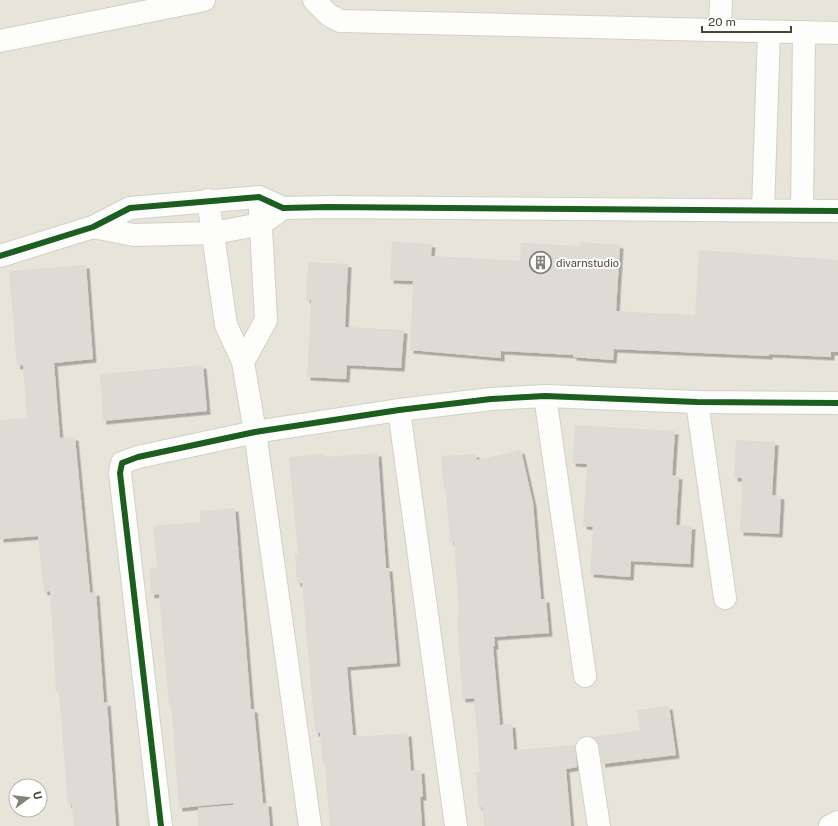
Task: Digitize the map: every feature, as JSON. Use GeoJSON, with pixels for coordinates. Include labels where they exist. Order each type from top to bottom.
{"type":"FeatureCollection","features":[{"type":"Feature","properties":{"kind":"street"},"geometry":{"type":"LineString","coordinates":[[0,41],[204,0]]}},
{"type":"Feature","properties":{"kind":"street"},"geometry":{"type":"LineString","coordinates":[[314,0],[329,15],[340,21],[838,33]]}},
{"type":"Feature","properties":{"kind":"street"},"geometry":{"type":"LineString","coordinates":[[720,30],[721,0]]}},
{"type":"Feature","properties":{"kind":"street"},"geometry":{"type":"LineString","coordinates":[[763,210],[769,32]]}},
{"type":"Feature","properties":{"kind":"street"},"geometry":{"type":"LineString","coordinates":[[802,210],[804,32]]}},
{"type":"Feature","properties":{"kind":"street"},"geometry":{"type":"LineString","coordinates":[[0,256],[93,227],[130,208],[208,200],[259,197],[283,208],[328,207],[838,211]]}},
{"type":"Feature","properties":{"kind":"street"},"geometry":{"type":"LineString","coordinates":[[243,362],[266,320],[259,197]]}},
{"type":"Feature","properties":{"kind":"street"},"geometry":{"type":"LineString","coordinates":[[208,200],[226,324],[243,362],[255,432],[310,826]]}},
{"type":"Feature","properties":{"kind":"street"},"geometry":{"type":"LineString","coordinates":[[93,227],[134,235],[214,233],[261,224],[283,208]]}},
{"type":"Feature","properties":{"kind":"street"},"geometry":{"type":"LineString","coordinates":[[161,826],[120,473],[122,464],[138,457],[255,432],[399,410],[491,399],[545,396],[697,402],[838,403]]}},
{"type":"Feature","properties":{"kind":"street"},"geometry":{"type":"LineString","coordinates":[[545,396],[585,676]]}},
{"type":"Feature","properties":{"kind":"street"},"geometry":{"type":"LineString","coordinates":[[697,402],[725,598]]}},
{"type":"Feature","properties":{"kind":"street"},"geometry":{"type":"LineString","coordinates":[[399,410],[456,826]]}},
{"type":"Feature","properties":{"kind":"street"},"geometry":{"type":"LineString","coordinates":[[587,748],[599,826]]}},
{"type":"Feature","properties":{"kind":"street"},"geometry":{"type":"LineString","coordinates":[[830,826],[838,822]]}},
{"type":"Feature","properties":{"kind":"shaded area"},"geometry":{"type":"Polygon","coordinates":[[[0,0],[838,0],[838,826],[0,826],[0,0]]]}},
{"type":"Feature","properties":{"kind":"building"},"geometry":{"type":"Polygon","coordinates":[[[392,242],[432,244],[431,256],[520,261],[521,243],[580,246],[580,242],[620,245],[616,311],[695,315],[699,250],[838,260],[838,352],[831,352],[831,357],[769,354],[769,356],[614,349],[613,360],[573,357],[573,355],[501,351],[501,358],[410,350],[413,281],[390,280],[392,242]]]}},
{"type":"Feature","properties":{"kind":"building"},"geometry":{"type":"Polygon","coordinates":[[[308,262],[348,264],[345,327],[404,330],[401,368],[347,365],[346,379],[307,377],[311,300],[306,300],[308,262]]]}},
{"type":"Feature","properties":{"kind":"building"},"geometry":{"type":"Polygon","coordinates":[[[86,265],[93,359],[54,363],[60,438],[75,437],[90,593],[96,592],[104,703],[107,702],[116,826],[74,826],[72,805],[68,805],[59,692],[56,692],[50,591],[44,592],[38,536],[0,539],[0,420],[27,418],[23,365],[17,366],[9,271],[86,265]]]}},
{"type":"Feature","properties":{"kind":"building"},"geometry":{"type":"Polygon","coordinates":[[[203,365],[207,411],[103,421],[100,374],[203,365]]]}},
{"type":"Feature","properties":{"kind":"building"},"geometry":{"type":"Polygon","coordinates":[[[575,425],[675,431],[672,475],[679,476],[676,525],[692,526],[690,564],[631,561],[630,577],[590,574],[593,527],[583,526],[587,464],[572,463],[575,425]]]}},
{"type":"Feature","properties":{"kind":"building"},"geometry":{"type":"Polygon","coordinates":[[[736,440],[775,442],[772,495],[781,496],[779,534],[740,532],[742,478],[734,478],[736,440]]]}},
{"type":"Feature","properties":{"kind":"building"},"geometry":{"type":"Polygon","coordinates":[[[521,450],[533,503],[541,599],[546,599],[549,633],[494,637],[495,646],[493,646],[500,725],[512,724],[514,750],[575,745],[577,767],[566,769],[571,826],[484,826],[482,806],[478,807],[476,772],[480,772],[474,698],[462,699],[457,615],[459,615],[454,541],[450,542],[446,490],[444,490],[441,456],[476,454],[477,460],[521,450]]]}},
{"type":"Feature","properties":{"kind":"building"},"geometry":{"type":"Polygon","coordinates":[[[378,453],[386,568],[389,568],[397,663],[347,667],[353,735],[356,735],[356,737],[408,733],[411,771],[421,770],[423,797],[420,797],[422,826],[330,826],[325,765],[323,765],[320,733],[315,733],[302,583],[297,583],[295,554],[298,554],[289,457],[325,454],[325,457],[378,453]]]}},
{"type":"Feature","properties":{"kind":"building"},"geometry":{"type":"Polygon","coordinates":[[[235,508],[251,709],[254,709],[263,803],[268,803],[270,826],[198,826],[198,808],[233,805],[233,803],[179,808],[171,705],[169,706],[159,594],[151,595],[149,568],[157,568],[153,526],[200,522],[200,511],[235,508]]]}},
{"type":"Feature","properties":{"kind":"building"},"geometry":{"type":"Polygon","coordinates":[[[669,706],[676,755],[602,764],[599,746],[593,737],[640,730],[637,710],[669,706]]]}},
{"type":"Feature","properties":{"kind":"cycle path"},"geometry":{"type":"LineString","coordinates":[[0,256],[93,227],[130,208],[259,197],[283,208],[328,207],[838,211]]}},
{"type":"Feature","properties":{"kind":"cycle path"},"geometry":{"type":"LineString","coordinates":[[161,826],[120,473],[122,463],[138,457],[255,432],[399,410],[491,399],[545,396],[697,402],[838,403]]}},
{"type":"Feature","properties":{"kind":"place","name":"divarnstudio"},"geometry":{"type":"Point","coordinates":[540,263]}}]}
